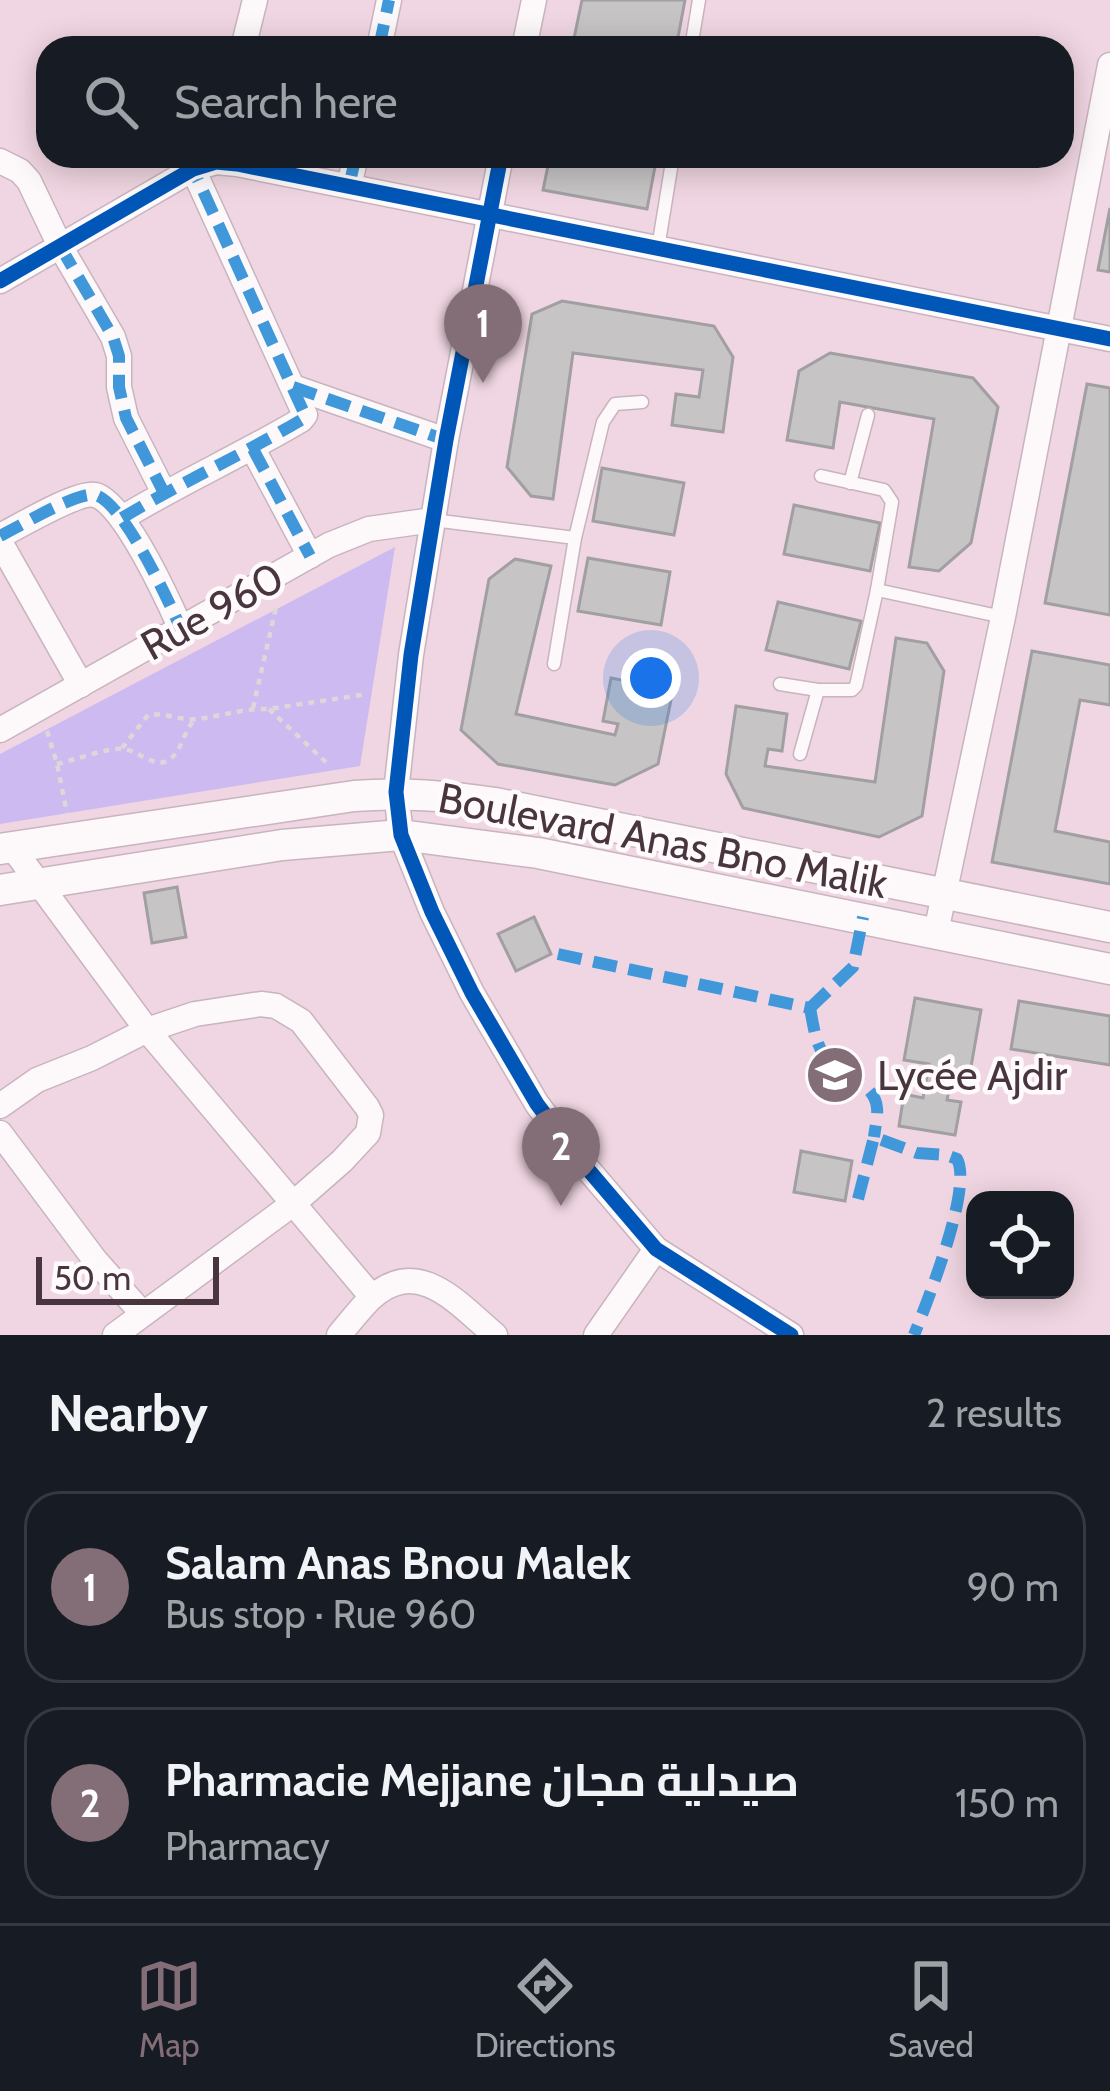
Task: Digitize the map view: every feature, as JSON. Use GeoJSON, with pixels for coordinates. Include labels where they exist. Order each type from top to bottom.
{"type":"FeatureCollection","features":[{"type":"Feature","properties":{"kind":"street"},"geometry":{"type":"LineString","coordinates":[[246,36],[255,0]]}},
{"type":"Feature","properties":{"kind":"street"},"geometry":{"type":"LineString","coordinates":[[381,36],[388,0]]}},
{"type":"Feature","properties":{"kind":"street"},"geometry":{"type":"LineString","coordinates":[[526,36],[534,0]]}},
{"type":"Feature","properties":{"kind":"street"},"geometry":{"type":"LineString","coordinates":[[936,932],[1003,617],[1110,65]]}},
{"type":"Feature","properties":{"kind":"street"},"geometry":{"type":"LineString","coordinates":[[0,161],[29,181],[113,337],[126,418],[164,493]]}},
{"type":"Feature","properties":{"kind":"street"},"geometry":{"type":"LineString","coordinates":[[0,281],[197,168]]}},
{"type":"Feature","properties":{"kind":"street"},"geometry":{"type":"LineString","coordinates":[[122,518],[253,449],[303,418],[305,412],[210,168]]}},
{"type":"Feature","properties":{"kind":"street"},"geometry":{"type":"LineString","coordinates":[[258,168],[1110,339]]}},
{"type":"Feature","properties":{"kind":"street"},"geometry":{"type":"LineString","coordinates":[[350,186],[354,168]]}},
{"type":"Feature","properties":{"kind":"street"},"geometry":{"type":"LineString","coordinates":[[498,168],[411,656],[396,792],[401,835],[472,993],[537,1104],[574,1153],[656,1250],[791,1335]]}},
{"type":"Feature","properties":{"kind":"street"},"geometry":{"type":"LineString","coordinates":[[293,387],[446,440]]}},
{"type":"Feature","properties":{"kind":"street"},"geometry":{"type":"LineString","coordinates":[[253,449],[310,556]]}},
{"type":"Feature","properties":{"kind":"street"},"geometry":{"type":"LineString","coordinates":[[81,685],[0,539],[69,500],[95,494],[122,518],[181,628]]}},
{"type":"Feature","properties":{"kind":"street","name":"Rue 960"},"geometry":{"type":"LineString","coordinates":[[0,730],[310,556],[369,529],[433,520]]}},
{"type":"Feature","properties":{"kind":"street","name":"Boulevard Anas Bno Malik"},"geometry":{"type":"LineString","coordinates":[[6,848],[396,792],[495,802],[1110,927]]}},
{"type":"Feature","properties":{"kind":"street","name":"Boulevard Anas Bno Malik"},"geometry":{"type":"LineString","coordinates":[[0,890],[302,842],[401,835],[538,853],[1110,969]]}},
{"type":"Feature","properties":{"kind":"street"},"geometry":{"type":"LineString","coordinates":[[6,848],[147,1030],[372,1297]]}},
{"type":"Feature","properties":{"kind":"street"},"geometry":{"type":"LineString","coordinates":[[0,1106],[37,1080],[147,1030],[195,1014],[262,1004],[276,1006],[301,1021],[367,1107],[371,1124],[362,1141],[294,1203],[115,1335]]}},
{"type":"Feature","properties":{"kind":"street"},"geometry":{"type":"LineString","coordinates":[[0,1133],[95,1260],[142,1313]]}},
{"type":"Feature","properties":{"kind":"street"},"geometry":{"type":"LineString","coordinates":[[596,1335],[656,1250]]}},
{"type":"Feature","properties":{"kind":"street"},"geometry":{"type":"LineString","coordinates":[[339,1335],[372,1297],[391,1285],[418,1280],[437,1287],[495,1335]]}},
{"type":"Feature","properties":{"kind":"lane"},"geometry":{"type":"LineString","coordinates":[[694,36],[700,0]]}},
{"type":"Feature","properties":{"kind":"lane"},"geometry":{"type":"LineString","coordinates":[[658,249],[671,168]]}},
{"type":"Feature","properties":{"kind":"lane"},"geometry":{"type":"LineString","coordinates":[[554,664],[598,439],[608,410],[621,402],[642,402]]}},
{"type":"Feature","properties":{"kind":"lane"},"geometry":{"type":"LineString","coordinates":[[850,483],[868,415]]}},
{"type":"Feature","properties":{"kind":"lane"},"geometry":{"type":"LineString","coordinates":[[780,684],[847,692],[856,686],[877,590],[892,502],[884,490],[820,476]]}},
{"type":"Feature","properties":{"kind":"lane"},"geometry":{"type":"LineString","coordinates":[[433,520],[575,538]]}},
{"type":"Feature","properties":{"kind":"lane"},"geometry":{"type":"LineString","coordinates":[[877,590],[1003,617]]}},
{"type":"Feature","properties":{"kind":"lane"},"geometry":{"type":"LineString","coordinates":[[800,754],[818,691]]}},
{"type":"Feature","properties":{"kind":"path"},"geometry":{"type":"LineString","coordinates":[[253,708],[284,571]]}},
{"type":"Feature","properties":{"kind":"path"},"geometry":{"type":"LineString","coordinates":[[122,748],[148,715],[164,712],[195,719],[367,694]]}},
{"type":"Feature","properties":{"kind":"path"},"geometry":{"type":"LineString","coordinates":[[40,708],[72,838]]}},
{"type":"Feature","properties":{"kind":"path"},"geometry":{"type":"LineString","coordinates":[[268,709],[329,765]]}},
{"type":"Feature","properties":{"kind":"path"},"geometry":{"type":"LineString","coordinates":[[57,764],[122,748],[156,763],[167,762],[195,719]]}},
{"type":"Feature","properties":{"kind":"shaded area"},"geometry":{"type":"Polygon","coordinates":[[[395,547],[360,766],[0,824],[0,754],[395,547]]]}},
{"type":"Feature","properties":{"kind":"building"},"geometry":{"type":"Polygon","coordinates":[[[582,0],[685,0],[678,36],[574,36],[582,0]]]}},
{"type":"Feature","properties":{"kind":"building"},"geometry":{"type":"Polygon","coordinates":[[[548,168],[655,168],[647,209],[543,190],[548,168]]]}},
{"type":"Feature","properties":{"kind":"building"},"geometry":{"type":"Polygon","coordinates":[[[1110,208],[1110,272],[1098,270],[1110,208]]]}},
{"type":"Feature","properties":{"kind":"building"},"geometry":{"type":"Polygon","coordinates":[[[562,301],[714,326],[733,357],[723,432],[672,425],[676,394],[699,397],[703,370],[573,353],[553,499],[531,496],[507,467],[532,314],[562,301]]]}},
{"type":"Feature","properties":{"kind":"building"},"geometry":{"type":"Polygon","coordinates":[[[830,353],[973,378],[998,407],[971,543],[939,571],[909,567],[934,419],[840,402],[833,448],[787,440],[799,371],[830,353]]]}},
{"type":"Feature","properties":{"kind":"building"},"geometry":{"type":"Polygon","coordinates":[[[1087,384],[1110,388],[1110,615],[1045,603],[1087,384]]]}},
{"type":"Feature","properties":{"kind":"building"},"geometry":{"type":"Polygon","coordinates":[[[602,468],[684,483],[674,535],[593,521],[602,468]]]}},
{"type":"Feature","properties":{"kind":"building"},"geometry":{"type":"Polygon","coordinates":[[[794,505],[880,523],[870,571],[784,554],[794,505]]]}},
{"type":"Feature","properties":{"kind":"building"},"geometry":{"type":"Polygon","coordinates":[[[588,558],[670,572],[661,625],[578,611],[588,558]]]}},
{"type":"Feature","properties":{"kind":"building"},"geometry":{"type":"Polygon","coordinates":[[[515,559],[551,566],[516,714],[615,735],[618,724],[603,721],[611,678],[673,690],[658,764],[615,785],[498,764],[461,730],[489,579],[515,559]]]}},
{"type":"Feature","properties":{"kind":"building"},"geometry":{"type":"Polygon","coordinates":[[[778,602],[861,621],[849,669],[766,650],[778,602]]]}},
{"type":"Feature","properties":{"kind":"building"},"geometry":{"type":"Polygon","coordinates":[[[896,638],[927,643],[944,671],[922,816],[879,837],[743,808],[726,774],[736,706],[787,714],[782,751],[768,749],[765,766],[875,782],[896,638]]]}},
{"type":"Feature","properties":{"kind":"building"},"geometry":{"type":"Polygon","coordinates":[[[1032,651],[1110,665],[1110,705],[1080,700],[1055,831],[1110,842],[1110,884],[992,862],[1032,651]]]}},
{"type":"Feature","properties":{"kind":"building"},"geometry":{"type":"Polygon","coordinates":[[[177,887],[186,937],[152,943],[144,893],[177,887]]]}},
{"type":"Feature","properties":{"kind":"building"},"geometry":{"type":"Polygon","coordinates":[[[534,917],[551,954],[516,971],[498,934],[534,917]]]}},
{"type":"Feature","properties":{"kind":"building"},"geometry":{"type":"Polygon","coordinates":[[[915,998],[981,1010],[969,1078],[952,1075],[947,1100],[961,1102],[955,1135],[899,1126],[904,1094],[923,1098],[929,1064],[904,1060],[915,998]]]}},
{"type":"Feature","properties":{"kind":"building"},"geometry":{"type":"Polygon","coordinates":[[[1019,1001],[1110,1016],[1110,1065],[1011,1049],[1019,1001]]]}},
{"type":"Feature","properties":{"kind":"building"},"geometry":{"type":"Polygon","coordinates":[[[801,1151],[852,1161],[845,1201],[794,1192],[801,1151]]]}},
{"type":"Feature","properties":{"kind":"marked path"},"geometry":{"type":"LineString","coordinates":[[382,36],[389,0]]}},
{"type":"Feature","properties":{"kind":"marked path"},"geometry":{"type":"LineString","coordinates":[[349,186],[353,168]]}},
{"type":"Feature","properties":{"kind":"marked path"},"geometry":{"type":"LineString","coordinates":[[122,518],[305,415],[193,169]]}},
{"type":"Feature","properties":{"kind":"marked path"},"geometry":{"type":"LineString","coordinates":[[60,246],[113,337],[126,418],[164,493]]}},
{"type":"Feature","properties":{"kind":"marked path"},"geometry":{"type":"LineString","coordinates":[[293,387],[446,440]]}},
{"type":"Feature","properties":{"kind":"marked path"},"geometry":{"type":"LineString","coordinates":[[253,449],[310,556]]}},
{"type":"Feature","properties":{"kind":"marked path"},"geometry":{"type":"LineString","coordinates":[[0,536],[62,504],[95,495],[106,501],[131,533],[181,629]]}},
{"type":"Feature","properties":{"kind":"marked path"},"geometry":{"type":"LineString","coordinates":[[810,1008],[853,967],[863,917]]}},
{"type":"Feature","properties":{"kind":"marked path"},"geometry":{"type":"LineString","coordinates":[[558,954],[810,1008]]}},
{"type":"Feature","properties":{"kind":"marked path"},"geometry":{"type":"LineString","coordinates":[[810,1008],[824,1055],[875,1099],[874,1137]]}},
{"type":"Feature","properties":{"kind":"marked path"},"geometry":{"type":"LineString","coordinates":[[858,1199],[874,1137],[917,1153],[957,1159],[960,1174],[954,1219],[914,1335]]}},
{"type":"Feature","properties":{"kind":"cycle path"},"geometry":{"type":"LineString","coordinates":[[0,281],[196,168]]}},
{"type":"Feature","properties":{"kind":"cycle path"},"geometry":{"type":"LineString","coordinates":[[257,168],[1110,339]]}},
{"type":"Feature","properties":{"kind":"cycle path"},"geometry":{"type":"LineString","coordinates":[[499,168],[446,440],[411,655],[396,792],[401,835],[472,993],[537,1104],[574,1153],[656,1249],[791,1335]]}},
{"type":"Feature","properties":{"kind":"place","name":"Salam Anas Bnou Malek"},"geometry":{"type":"Point","coordinates":[483,383]}},
{"type":"Feature","properties":{"kind":"place","name":"Lycée Ajdir"},"geometry":{"type":"Point","coordinates":[835,1075]}},
{"type":"Feature","properties":{"kind":"place","name":"Pharmacie Mejjane صيدلية مجان"},"geometry":{"type":"Point","coordinates":[561,1206]}}]}
